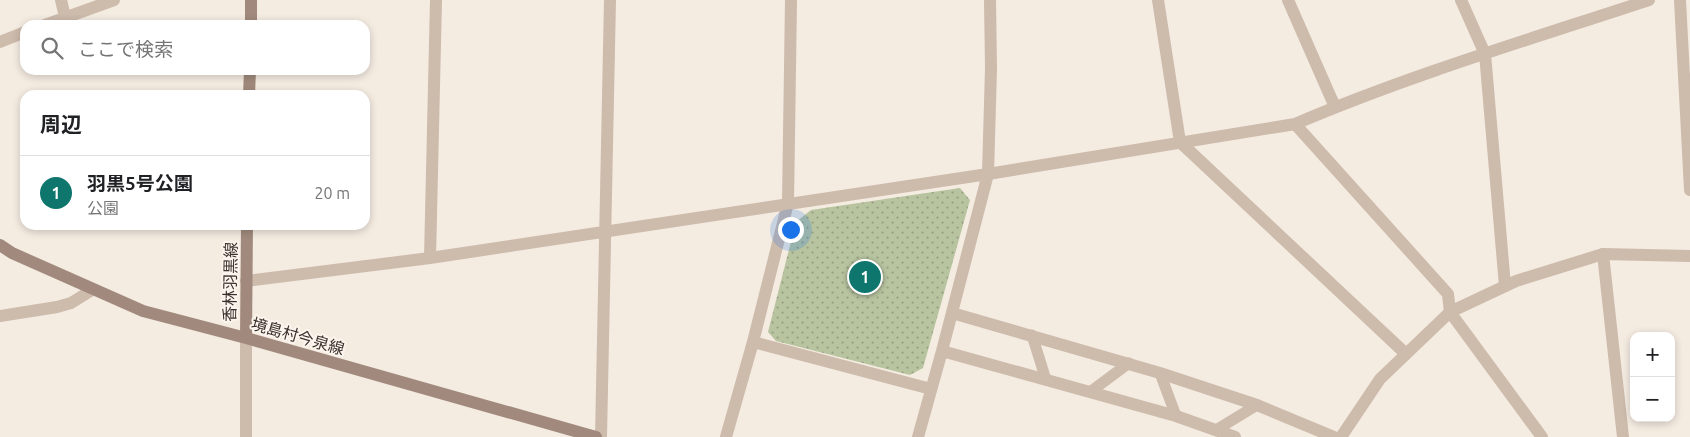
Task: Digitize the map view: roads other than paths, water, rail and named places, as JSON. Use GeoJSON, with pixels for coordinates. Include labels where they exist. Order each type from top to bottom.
{"type":"FeatureCollection","features":[{"type":"Feature","properties":{"kind":"main road"},"geometry":{"type":"LineString","coordinates":[[251,0],[251,20]]}},
{"type":"Feature","properties":{"kind":"main road"},"geometry":{"type":"LineString","coordinates":[[249,90],[250,75]]}},
{"type":"Feature","properties":{"kind":"main road","name":"香林羽黒線"},"geometry":{"type":"LineString","coordinates":[[246,338],[247,230]]}},
{"type":"Feature","properties":{"kind":"main road","name":"境島村今泉線"},"geometry":{"type":"LineString","coordinates":[[0,245],[92,290],[142,311],[246,338],[596,437]]}},
{"type":"Feature","properties":{"kind":"street"},"geometry":{"type":"LineString","coordinates":[[61,0],[65,17]]}},
{"type":"Feature","properties":{"kind":"street"},"geometry":{"type":"LineString","coordinates":[[58,20],[114,0]]}},
{"type":"Feature","properties":{"kind":"street"},"geometry":{"type":"LineString","coordinates":[[430,258],[436,0]]}},
{"type":"Feature","properties":{"kind":"street"},"geometry":{"type":"LineString","coordinates":[[600,437],[610,0]]}},
{"type":"Feature","properties":{"kind":"street"},"geometry":{"type":"LineString","coordinates":[[726,437],[753,342],[788,203],[791,0]]}},
{"type":"Feature","properties":{"kind":"street"},"geometry":{"type":"LineString","coordinates":[[918,437],[988,174],[991,68],[990,0]]}},
{"type":"Feature","properties":{"kind":"street"},"geometry":{"type":"LineString","coordinates":[[1158,0],[1180,142],[1406,354]]}},
{"type":"Feature","properties":{"kind":"street"},"geometry":{"type":"LineString","coordinates":[[1288,0],[1335,107]]}},
{"type":"Feature","properties":{"kind":"street"},"geometry":{"type":"LineString","coordinates":[[1461,0],[1485,54],[1506,286]]}},
{"type":"Feature","properties":{"kind":"street"},"geometry":{"type":"LineString","coordinates":[[246,280],[430,258],[988,174],[1295,124],[1335,107],[1485,54],[1649,0]]}},
{"type":"Feature","properties":{"kind":"street"},"geometry":{"type":"LineString","coordinates":[[1680,0],[1690,190]]}},
{"type":"Feature","properties":{"kind":"street"},"geometry":{"type":"LineString","coordinates":[[0,42],[20,34]]}},
{"type":"Feature","properties":{"kind":"street"},"geometry":{"type":"LineString","coordinates":[[1295,124],[1448,294],[1450,312],[1542,437]]}},
{"type":"Feature","properties":{"kind":"street"},"geometry":{"type":"LineString","coordinates":[[1603,254],[1623,437]]}},
{"type":"Feature","properties":{"kind":"street"},"geometry":{"type":"LineString","coordinates":[[1341,437],[1380,379],[1450,312],[1516,281],[1603,254],[1690,256]]}},
{"type":"Feature","properties":{"kind":"street"},"geometry":{"type":"LineString","coordinates":[[0,316],[57,308],[71,303],[92,290]]}},
{"type":"Feature","properties":{"kind":"street"},"geometry":{"type":"LineString","coordinates":[[952,313],[1160,373],[1257,405],[1334,437]]}},
{"type":"Feature","properties":{"kind":"street"},"geometry":{"type":"LineString","coordinates":[[246,338],[246,437]]}},
{"type":"Feature","properties":{"kind":"street"},"geometry":{"type":"LineString","coordinates":[[753,342],[931,389]]}},
{"type":"Feature","properties":{"kind":"street"},"geometry":{"type":"LineString","coordinates":[[942,351],[1176,416],[1235,437]]}},
{"type":"Feature","properties":{"kind":"lane"},"geometry":{"type":"LineString","coordinates":[[1032,335],[1046,380]]}},
{"type":"Feature","properties":{"kind":"lane"},"geometry":{"type":"LineString","coordinates":[[1090,392],[1129,363]]}},
{"type":"Feature","properties":{"kind":"lane"},"geometry":{"type":"LineString","coordinates":[[1160,373],[1176,416]]}},
{"type":"Feature","properties":{"kind":"lane"},"geometry":{"type":"LineString","coordinates":[[1216,430],[1257,405]]}},
{"type":"Feature","properties":{"kind":"place","name":"羽黒5号公園"},"geometry":{"type":"Point","coordinates":[865,277]}}]}
